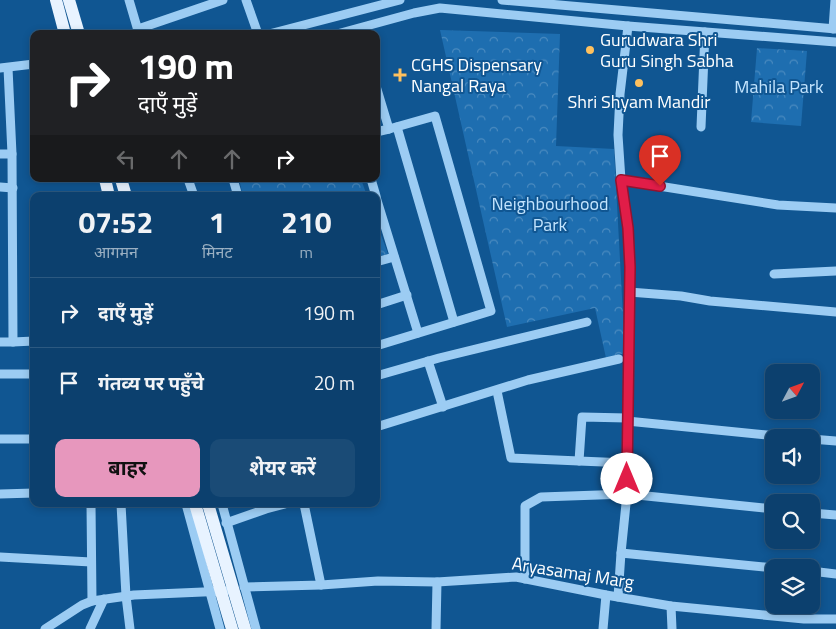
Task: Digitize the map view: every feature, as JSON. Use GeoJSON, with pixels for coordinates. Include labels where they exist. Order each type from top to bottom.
{"type":"FeatureCollection","features":[{"type":"Feature","properties":{"kind":"main road"},"geometry":{"type":"LineString","coordinates":[[56,0],[64,30]]}},
{"type":"Feature","properties":{"kind":"main road"},"geometry":{"type":"LineString","coordinates":[[69,0],[78,30]]}},
{"type":"Feature","properties":{"kind":"main road"},"geometry":{"type":"LineString","coordinates":[[196,507],[232,629]]}},
{"type":"Feature","properties":{"kind":"main road"},"geometry":{"type":"LineString","coordinates":[[209,507],[245,629]]}},
{"type":"Feature","properties":{"kind":"street"},"geometry":{"type":"LineString","coordinates":[[128,0],[138,30]]}},
{"type":"Feature","properties":{"kind":"street"},"geometry":{"type":"LineString","coordinates":[[141,30],[211,2],[224,0]]}},
{"type":"Feature","properties":{"kind":"street"},"geometry":{"type":"LineString","coordinates":[[246,0],[257,30]]}},
{"type":"Feature","properties":{"kind":"street"},"geometry":{"type":"LineString","coordinates":[[284,30],[400,0]]}},
{"type":"Feature","properties":{"kind":"street"},"geometry":{"type":"LineString","coordinates":[[502,0],[834,29],[835,0]]}},
{"type":"Feature","properties":{"kind":"street"},"geometry":{"type":"LineString","coordinates":[[363,30],[440,4],[628,26],[836,42]]}},
{"type":"Feature","properties":{"kind":"street"},"geometry":{"type":"LineString","coordinates":[[618,597],[620,553],[627,494],[629,292],[628,228],[621,180],[618,135],[620,94],[628,26]]}},
{"type":"Feature","properties":{"kind":"street"},"geometry":{"type":"LineString","coordinates":[[701,127],[705,32]]}},
{"type":"Feature","properties":{"kind":"street"},"geometry":{"type":"LineString","coordinates":[[13,342],[12,154],[4,68],[30,65]]}},
{"type":"Feature","properties":{"kind":"street"},"geometry":{"type":"LineString","coordinates":[[380,97],[393,128],[454,322]]}},
{"type":"Feature","properties":{"kind":"street"},"geometry":{"type":"LineString","coordinates":[[380,131],[435,116],[491,311],[380,345]]}},
{"type":"Feature","properties":{"kind":"street"},"geometry":{"type":"LineString","coordinates":[[0,154],[12,154]]}},
{"type":"Feature","properties":{"kind":"street"},"geometry":{"type":"LineString","coordinates":[[621,180],[778,204],[836,208]]}},
{"type":"Feature","properties":{"kind":"street"},"geometry":{"type":"LineString","coordinates":[[0,187],[12,188]]}},
{"type":"Feature","properties":{"kind":"street"},"geometry":{"type":"LineString","coordinates":[[380,210],[418,333]]}},
{"type":"Feature","properties":{"kind":"street"},"geometry":{"type":"LineString","coordinates":[[380,261],[394,257]]}},
{"type":"Feature","properties":{"kind":"street"},"geometry":{"type":"LineString","coordinates":[[774,274],[836,271]]}},
{"type":"Feature","properties":{"kind":"street"},"geometry":{"type":"LineString","coordinates":[[629,292],[836,312]]}},
{"type":"Feature","properties":{"kind":"street"},"geometry":{"type":"LineString","coordinates":[[380,303],[407,295]]}},
{"type":"Feature","properties":{"kind":"street"},"geometry":{"type":"LineString","coordinates":[[380,375],[428,361],[587,322]]}},
{"type":"Feature","properties":{"kind":"street"},"geometry":{"type":"LineString","coordinates":[[0,342],[30,341]]}},
{"type":"Feature","properties":{"kind":"street"},"geometry":{"type":"LineString","coordinates":[[380,425],[528,380],[619,359]]}},
{"type":"Feature","properties":{"kind":"street"},"geometry":{"type":"LineString","coordinates":[[428,361],[443,407]]}},
{"type":"Feature","properties":{"kind":"street"},"geometry":{"type":"LineString","coordinates":[[0,374],[30,374]]}},
{"type":"Feature","properties":{"kind":"street"},"geometry":{"type":"LineString","coordinates":[[497,390],[511,458],[627,463]]}},
{"type":"Feature","properties":{"kind":"street"},"geometry":{"type":"LineString","coordinates":[[579,462],[582,417],[765,435]]}},
{"type":"Feature","properties":{"kind":"street"},"geometry":{"type":"LineString","coordinates":[[0,439],[30,439]]}},
{"type":"Feature","properties":{"kind":"street"},"geometry":{"type":"LineString","coordinates":[[820,440],[836,441]]}},
{"type":"Feature","properties":{"kind":"street"},"geometry":{"type":"LineString","coordinates":[[0,494],[30,493]]}},
{"type":"Feature","properties":{"kind":"street"},"geometry":{"type":"LineString","coordinates":[[525,579],[525,506],[541,497],[627,494],[765,508]]}},
{"type":"Feature","properties":{"kind":"street"},"geometry":{"type":"LineString","coordinates":[[90,507],[92,601]]}},
{"type":"Feature","properties":{"kind":"street"},"geometry":{"type":"LineString","coordinates":[[122,507],[126,596],[130,629]]}},
{"type":"Feature","properties":{"kind":"street"},"geometry":{"type":"LineString","coordinates":[[187,507],[220,629]]}},
{"type":"Feature","properties":{"kind":"street"},"geometry":{"type":"LineString","coordinates":[[223,507],[256,629]]}},
{"type":"Feature","properties":{"kind":"street"},"geometry":{"type":"LineString","coordinates":[[226,523],[271,507]]}},
{"type":"Feature","properties":{"kind":"street"},"geometry":{"type":"LineString","coordinates":[[305,507],[321,585]]}},
{"type":"Feature","properties":{"kind":"street"},"geometry":{"type":"LineString","coordinates":[[820,514],[836,515]]}},
{"type":"Feature","properties":{"kind":"street"},"geometry":{"type":"LineString","coordinates":[[620,553],[765,567]]}},
{"type":"Feature","properties":{"kind":"street"},"geometry":{"type":"LineString","coordinates":[[0,556],[91,562]]}},
{"type":"Feature","properties":{"kind":"street"},"geometry":{"type":"LineString","coordinates":[[820,572],[836,574]]}},
{"type":"Feature","properties":{"kind":"street","name":"Aryasamaj Marg"},"geometry":{"type":"LineString","coordinates":[[45,629],[82,605],[92,601],[126,596],[378,581],[437,582],[516,577],[671,606],[804,619],[836,619]]}},
{"type":"Feature","properties":{"kind":"street"},"geometry":{"type":"LineString","coordinates":[[436,629],[437,582]]}},
{"type":"Feature","properties":{"kind":"street"},"geometry":{"type":"LineString","coordinates":[[604,629],[606,595]]}},
{"type":"Feature","properties":{"kind":"street"},"geometry":{"type":"LineString","coordinates":[[90,629],[104,599]]}},
{"type":"Feature","properties":{"kind":"street"},"geometry":{"type":"LineString","coordinates":[[671,606],[672,629]]}},
{"type":"Feature","properties":{"kind":"green space","name":"Neighbourhood Park"},"geometry":{"type":"Polygon","coordinates":[[[440,30],[560,34],[556,146],[614,149],[625,353],[606,358],[595,308],[507,327],[440,30]]]}},
{"type":"Feature","properties":{"kind":"green space","name":"Mahila Park"},"geometry":{"type":"Polygon","coordinates":[[[757,48],[807,51],[801,126],[751,122],[757,48]]]}},
{"type":"Feature","properties":{"kind":"green space"},"geometry":{"type":"Polygon","coordinates":[[[240,182],[362,182],[366,192],[242,192],[240,182]]]}},
{"type":"Feature","properties":{"kind":"green space"},"geometry":{"type":"Polygon","coordinates":[[[380,232],[388,254],[380,256],[380,232]]]}},
{"type":"Feature","properties":{"kind":"place","name":"Gurudwara Shri Guru Singh Sabha"},"geometry":{"type":"Point","coordinates":[590,50]}},
{"type":"Feature","properties":{"kind":"place","name":"CGHS Dispensary Nangal Raya"},"geometry":{"type":"Point","coordinates":[400,75]}},
{"type":"Feature","properties":{"kind":"place","name":"Shri Shyam Mandir"},"geometry":{"type":"Point","coordinates":[639,83]}},
{"type":"Feature","properties":{"kind":"route"},"geometry":{"type":"LineString","coordinates":[[627,479],[630,267],[628,228],[621,180],[660,186]]}}]}
